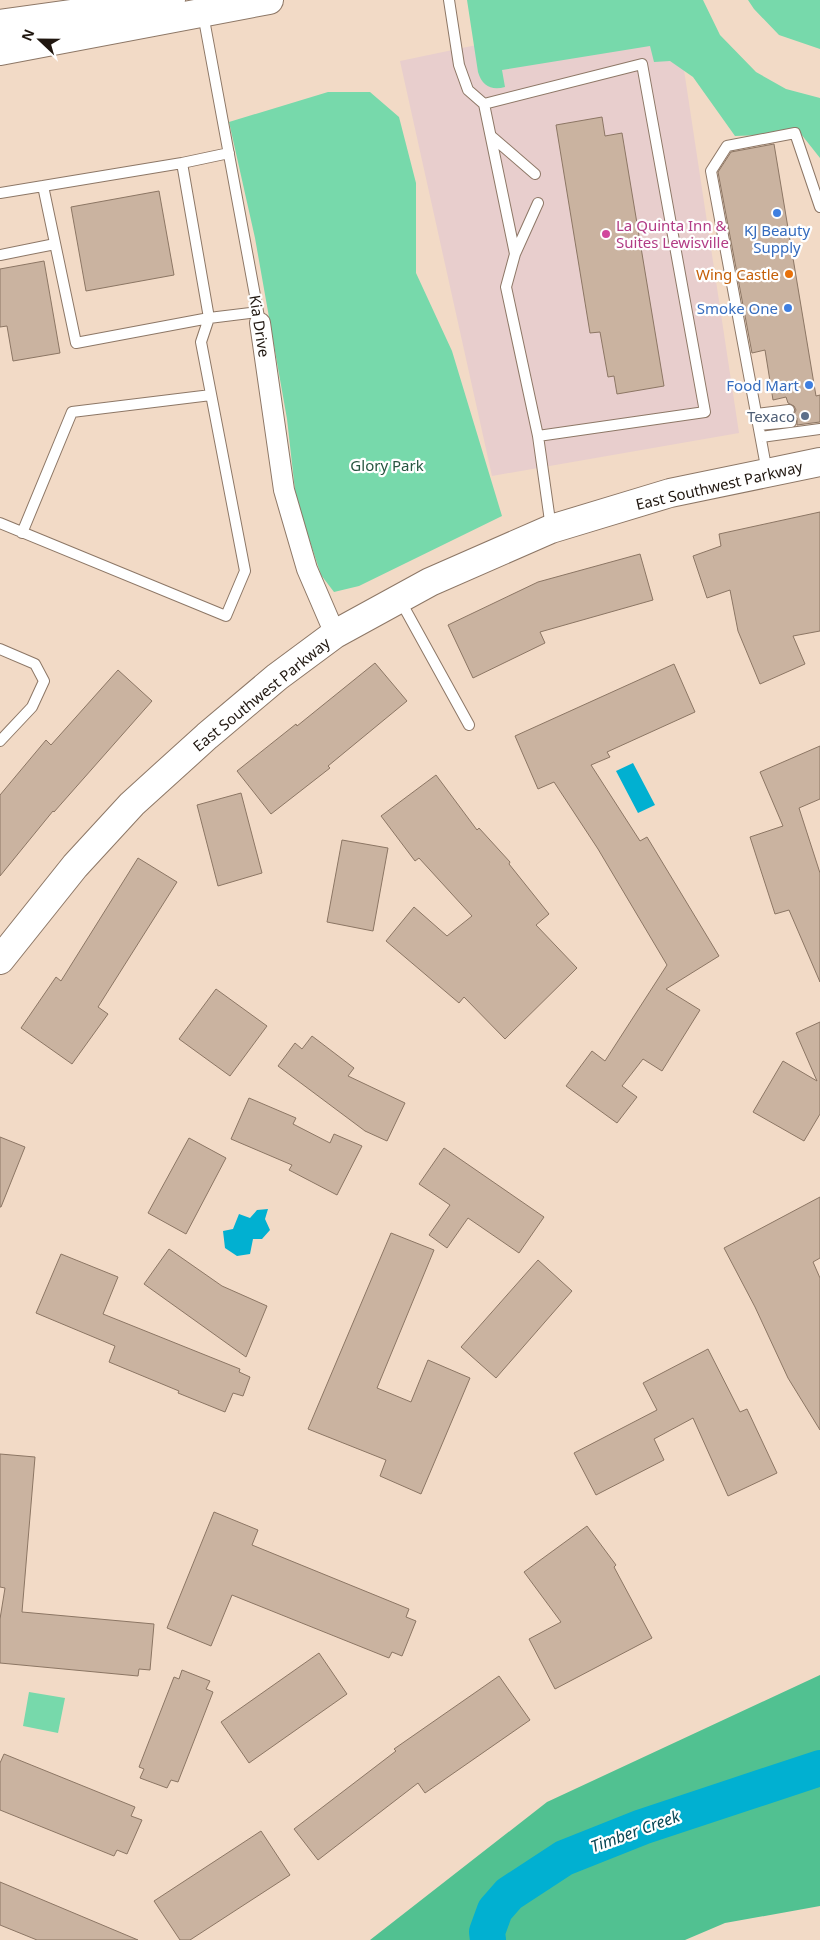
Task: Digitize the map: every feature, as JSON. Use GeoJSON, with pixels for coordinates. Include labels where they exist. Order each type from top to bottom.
{"type":"FeatureCollection","features":[{"type":"Feature","properties":{"kind":"main road"},"geometry":{"type":"LineString","coordinates":[[0,24],[172,0]]}},
{"type":"Feature","properties":{"kind":"main road"},"geometry":{"type":"LineString","coordinates":[[0,51],[269,0]]}},
{"type":"Feature","properties":{"kind":"main road","name":"East Southwest Parkway"},"geometry":{"type":"LineString","coordinates":[[0,960],[75,866],[132,804],[270,682],[335,634],[430,582],[551,529],[670,492],[820,462]]}},
{"type":"Feature","properties":{"kind":"street","name":"Kia Drive"},"geometry":{"type":"LineString","coordinates":[[259,318],[284,490],[307,569],[335,634]]}},
{"type":"Feature","properties":{"kind":"lane"},"geometry":{"type":"LineString","coordinates":[[449,0],[459,65],[468,90],[484,104],[515,254]]}},
{"type":"Feature","properties":{"kind":"lane","name":"Kia Drive"},"geometry":{"type":"LineString","coordinates":[[203,12],[259,318]]}},
{"type":"Feature","properties":{"kind":"lane"},"geometry":{"type":"LineString","coordinates":[[484,104],[642,64],[704,412],[538,436]]}},
{"type":"Feature","properties":{"kind":"lane"},"geometry":{"type":"LineString","coordinates":[[768,473],[711,171],[727,146],[795,133],[820,207]]}},
{"type":"Feature","properties":{"kind":"lane"},"geometry":{"type":"LineString","coordinates":[[491,136],[535,174]]}},
{"type":"Feature","properties":{"kind":"lane"},"geometry":{"type":"LineString","coordinates":[[0,193],[182,163],[229,153]]}},
{"type":"Feature","properties":{"kind":"lane"},"geometry":{"type":"LineString","coordinates":[[0,524],[226,616],[245,571],[201,342],[209,318],[182,163]]}},
{"type":"Feature","properties":{"kind":"lane"},"geometry":{"type":"LineString","coordinates":[[43,186],[76,343],[209,318],[259,318]]}},
{"type":"Feature","properties":{"kind":"lane"},"geometry":{"type":"LineString","coordinates":[[538,203],[515,254],[506,287],[538,436],[551,529]]}},
{"type":"Feature","properties":{"kind":"lane"},"geometry":{"type":"LineString","coordinates":[[0,255],[55,244]]}},
{"type":"Feature","properties":{"kind":"lane"},"geometry":{"type":"LineString","coordinates":[[22,533],[72,412],[211,395]]}},
{"type":"Feature","properties":{"kind":"lane"},"geometry":{"type":"LineString","coordinates":[[756,414],[789,410]]}},
{"type":"Feature","properties":{"kind":"lane"},"geometry":{"type":"LineString","coordinates":[[759,425],[791,422]]}},
{"type":"Feature","properties":{"kind":"lane"},"geometry":{"type":"LineString","coordinates":[[761,437],[820,429]]}},
{"type":"Feature","properties":{"kind":"lane"},"geometry":{"type":"LineString","coordinates":[[400,599],[469,725]]}},
{"type":"Feature","properties":{"kind":"lane"},"geometry":{"type":"LineString","coordinates":[[0,649],[35,664],[44,681],[32,707],[0,741]]}},
{"type":"Feature","properties":{"kind":"shaded area"},"geometry":{"type":"Polygon","coordinates":[[[674,4],[739,433],[492,476],[400,61],[674,4]]]}},
{"type":"Feature","properties":{"kind":"green space"},"geometry":{"type":"Polygon","coordinates":[[[467,0],[703,0],[720,35],[756,72],[786,89],[820,98],[820,158],[801,134],[735,136],[693,77],[670,61],[654,62],[650,46],[502,70],[505,87],[492,88],[482,81],[478,72],[467,0]]]}},
{"type":"Feature","properties":{"kind":"green space"},"geometry":{"type":"Polygon","coordinates":[[[748,0],[820,0],[820,49],[779,35],[748,0]]]}},
{"type":"Feature","properties":{"kind":"green space","name":"Glory Park"},"geometry":{"type":"Polygon","coordinates":[[[328,92],[370,92],[399,117],[416,183],[416,273],[452,351],[502,516],[359,586],[334,592],[321,575],[296,499],[287,419],[255,238],[229,122],[328,92]]]}},
{"type":"Feature","properties":{"kind":"green space"},"geometry":{"type":"Polygon","coordinates":[[[820,1675],[820,1906],[725,1923],[685,1940],[370,1940],[547,1802],[820,1675]]]}},
{"type":"Feature","properties":{"kind":"green space"},"geometry":{"type":"Polygon","coordinates":[[[29,1692],[65,1698],[58,1733],[23,1726],[29,1692]]]}},
{"type":"Feature","properties":{"kind":"water"},"geometry":{"type":"Polygon","coordinates":[[[633,763],[655,805],[638,813],[616,771],[633,763]]]}},
{"type":"Feature","properties":{"kind":"water"},"geometry":{"type":"Polygon","coordinates":[[[268,1209],[265,1219],[270,1230],[262,1239],[253,1239],[250,1254],[237,1256],[225,1248],[223,1231],[233,1229],[239,1214],[250,1218],[257,1210],[268,1209]]]}},
{"type":"Feature","properties":{"kind":"building","name":"La Quinta Inn & Suites Lewisville"},"geometry":{"type":"Polygon","coordinates":[[[602,117],[605,136],[622,133],[664,386],[617,394],[614,376],[608,377],[600,332],[590,333],[556,125],[602,117]]]}},
{"type":"Feature","properties":{"kind":"building"},"geometry":{"type":"Polygon","coordinates":[[[774,144],[816,396],[820,395],[820,422],[797,425],[797,418],[793,416],[796,410],[794,406],[788,403],[786,397],[773,400],[765,350],[752,353],[718,172],[731,152],[774,144]]]}},
{"type":"Feature","properties":{"kind":"building"},"geometry":{"type":"Polygon","coordinates":[[[159,191],[174,275],[86,291],[71,207],[159,191]]]}},
{"type":"Feature","properties":{"kind":"building"},"geometry":{"type":"Polygon","coordinates":[[[44,261],[60,353],[13,361],[7,326],[0,327],[0,269],[44,261]]]}},
{"type":"Feature","properties":{"kind":"building"},"geometry":{"type":"Polygon","coordinates":[[[820,512],[820,631],[793,636],[805,664],[760,684],[738,631],[730,590],[707,598],[693,556],[721,546],[719,534],[820,512]]]}},
{"type":"Feature","properties":{"kind":"building"},"geometry":{"type":"Polygon","coordinates":[[[640,554],[653,600],[540,632],[545,643],[473,678],[448,625],[538,582],[640,554]]]}},
{"type":"Feature","properties":{"kind":"building"},"geometry":{"type":"Polygon","coordinates":[[[375,663],[407,701],[328,766],[330,768],[271,814],[237,771],[296,724],[297,726],[375,663]]]}},
{"type":"Feature","properties":{"kind":"building"},"geometry":{"type":"Polygon","coordinates":[[[674,664],[695,712],[607,752],[610,757],[591,765],[640,841],[647,837],[719,956],[666,989],[700,1010],[662,1071],[643,1059],[622,1086],[637,1097],[617,1123],[566,1086],[592,1051],[605,1061],[667,965],[598,849],[554,782],[538,789],[515,736],[674,664]]]}},
{"type":"Feature","properties":{"kind":"building"},"geometry":{"type":"Polygon","coordinates":[[[118,670],[152,701],[53,811],[0,876],[0,795],[46,740],[51,745],[118,670]]]}},
{"type":"Feature","properties":{"kind":"building"},"geometry":{"type":"Polygon","coordinates":[[[820,746],[820,799],[799,808],[820,873],[820,982],[789,910],[775,914],[750,837],[783,826],[760,772],[820,746]]]}},
{"type":"Feature","properties":{"kind":"building"},"geometry":{"type":"Polygon","coordinates":[[[436,775],[477,830],[479,828],[510,862],[509,864],[549,914],[536,925],[577,968],[505,1039],[464,997],[459,1003],[386,941],[414,907],[447,936],[472,916],[419,858],[415,861],[381,816],[436,775]]]}},
{"type":"Feature","properties":{"kind":"building"},"geometry":{"type":"Polygon","coordinates":[[[241,793],[262,873],[218,886],[197,805],[241,793]]]}},
{"type":"Feature","properties":{"kind":"building"},"geometry":{"type":"Polygon","coordinates":[[[342,840],[388,848],[373,931],[327,922],[342,840]]]}},
{"type":"Feature","properties":{"kind":"building"},"geometry":{"type":"Polygon","coordinates":[[[138,858],[177,882],[98,1007],[108,1014],[72,1064],[21,1028],[56,977],[61,981],[138,858]]]}},
{"type":"Feature","properties":{"kind":"building"},"geometry":{"type":"Polygon","coordinates":[[[216,989],[267,1026],[230,1076],[179,1039],[216,989]]]}},
{"type":"Feature","properties":{"kind":"building"},"geometry":{"type":"Polygon","coordinates":[[[820,1022],[820,1114],[804,1141],[753,1112],[783,1061],[817,1081],[796,1033],[820,1022]]]}},
{"type":"Feature","properties":{"kind":"building"},"geometry":{"type":"Polygon","coordinates":[[[312,1036],[354,1068],[348,1076],[405,1103],[387,1141],[365,1131],[278,1066],[295,1043],[302,1049],[312,1036]]]}},
{"type":"Feature","properties":{"kind":"building"},"geometry":{"type":"Polygon","coordinates":[[[249,1098],[296,1118],[293,1124],[330,1143],[334,1134],[362,1146],[337,1195],[289,1170],[292,1165],[231,1139],[249,1098]]]}},
{"type":"Feature","properties":{"kind":"building"},"geometry":{"type":"Polygon","coordinates":[[[0,1137],[25,1147],[1,1207],[0,1207],[0,1137]]]}},
{"type":"Feature","properties":{"kind":"building"},"geometry":{"type":"Polygon","coordinates":[[[189,1138],[226,1158],[186,1234],[148,1213],[189,1138]]]}},
{"type":"Feature","properties":{"kind":"building"},"geometry":{"type":"Polygon","coordinates":[[[444,1148],[544,1217],[519,1253],[468,1218],[447,1248],[429,1235],[450,1205],[419,1184],[444,1148]]]}},
{"type":"Feature","properties":{"kind":"building"},"geometry":{"type":"Polygon","coordinates":[[[820,1197],[820,1258],[813,1262],[820,1278],[820,1430],[788,1378],[755,1307],[724,1248],[820,1197]]]}},
{"type":"Feature","properties":{"kind":"building"},"geometry":{"type":"Polygon","coordinates":[[[391,1233],[434,1250],[377,1388],[411,1402],[428,1360],[470,1378],[421,1494],[380,1476],[386,1460],[308,1429],[391,1233]]]}},
{"type":"Feature","properties":{"kind":"building"},"geometry":{"type":"Polygon","coordinates":[[[169,1249],[222,1286],[267,1306],[246,1357],[144,1284],[169,1249]]]}},
{"type":"Feature","properties":{"kind":"building"},"geometry":{"type":"Polygon","coordinates":[[[61,1254],[118,1277],[103,1314],[240,1369],[239,1372],[250,1377],[243,1396],[233,1393],[225,1412],[109,1362],[115,1346],[36,1313],[61,1254]]]}},
{"type":"Feature","properties":{"kind":"building"},"geometry":{"type":"Polygon","coordinates":[[[538,1260],[572,1291],[496,1378],[461,1347],[538,1260]]]}},
{"type":"Feature","properties":{"kind":"building"},"geometry":{"type":"Polygon","coordinates":[[[708,1349],[740,1412],[747,1409],[777,1473],[728,1496],[693,1418],[654,1439],[664,1460],[596,1495],[574,1453],[657,1410],[643,1383],[708,1349]]]}},
{"type":"Feature","properties":{"kind":"building"},"geometry":{"type":"Polygon","coordinates":[[[0,1454],[35,1457],[22,1612],[154,1624],[150,1670],[139,1669],[138,1676],[0,1663],[0,1619],[5,1588],[0,1587],[0,1454]]]}},
{"type":"Feature","properties":{"kind":"building"},"geometry":{"type":"Polygon","coordinates":[[[214,1512],[258,1530],[252,1545],[409,1609],[406,1617],[416,1621],[402,1656],[392,1652],[389,1658],[232,1595],[211,1646],[167,1628],[214,1512]]]}},
{"type":"Feature","properties":{"kind":"building"},"geometry":{"type":"Polygon","coordinates":[[[587,1526],[616,1565],[614,1567],[652,1638],[555,1689],[529,1639],[561,1622],[524,1572],[587,1526]]]}},
{"type":"Feature","properties":{"kind":"building"},"geometry":{"type":"Polygon","coordinates":[[[319,1653],[347,1694],[249,1763],[221,1722],[319,1653]]]}},
{"type":"Feature","properties":{"kind":"building"},"geometry":{"type":"Polygon","coordinates":[[[182,1670],[210,1681],[206,1689],[213,1692],[178,1782],[171,1780],[167,1788],[140,1778],[144,1769],[139,1767],[174,1677],[179,1679],[182,1670]]]}},
{"type":"Feature","properties":{"kind":"building"},"geometry":{"type":"Polygon","coordinates":[[[499,1676],[530,1720],[425,1793],[418,1783],[318,1860],[294,1829],[396,1751],[394,1749],[499,1676]]]}},
{"type":"Feature","properties":{"kind":"building"},"geometry":{"type":"Polygon","coordinates":[[[4,1754],[135,1807],[131,1816],[142,1820],[127,1854],[117,1850],[114,1856],[0,1810],[0,1763],[4,1754]]]}},
{"type":"Feature","properties":{"kind":"building"},"geometry":{"type":"Polygon","coordinates":[[[261,1831],[290,1875],[190,1940],[180,1940],[154,1901],[261,1831]]]}},
{"type":"Feature","properties":{"kind":"building"},"geometry":{"type":"Polygon","coordinates":[[[0,1882],[138,1940],[37,1940],[0,1925],[0,1882]]]}},
{"type":"Feature","properties":{"kind":"waterway","name":"Timber Creek"},"geometry":{"type":"LineString","coordinates":[[488,1940],[487,1932],[495,1910],[509,1894],[564,1858],[642,1827],[820,1768]]}},
{"type":"Feature","properties":{"kind":"place","name":"KJ Beauty Supply"},"geometry":{"type":"Point","coordinates":[777,213]}},
{"type":"Feature","properties":{"kind":"place","name":"La Quinta Inn & Suites Lewisville"},"geometry":{"type":"Point","coordinates":[606,234]}},
{"type":"Feature","properties":{"kind":"place","name":"Wing Castle"},"geometry":{"type":"Point","coordinates":[789,274]}},
{"type":"Feature","properties":{"kind":"place","name":"Smoke One"},"geometry":{"type":"Point","coordinates":[788,308]}},
{"type":"Feature","properties":{"kind":"place","name":"Food Mart"},"geometry":{"type":"Point","coordinates":[809,385]}},
{"type":"Feature","properties":{"kind":"place","name":"Texaco"},"geometry":{"type":"Point","coordinates":[805,416]}}]}
